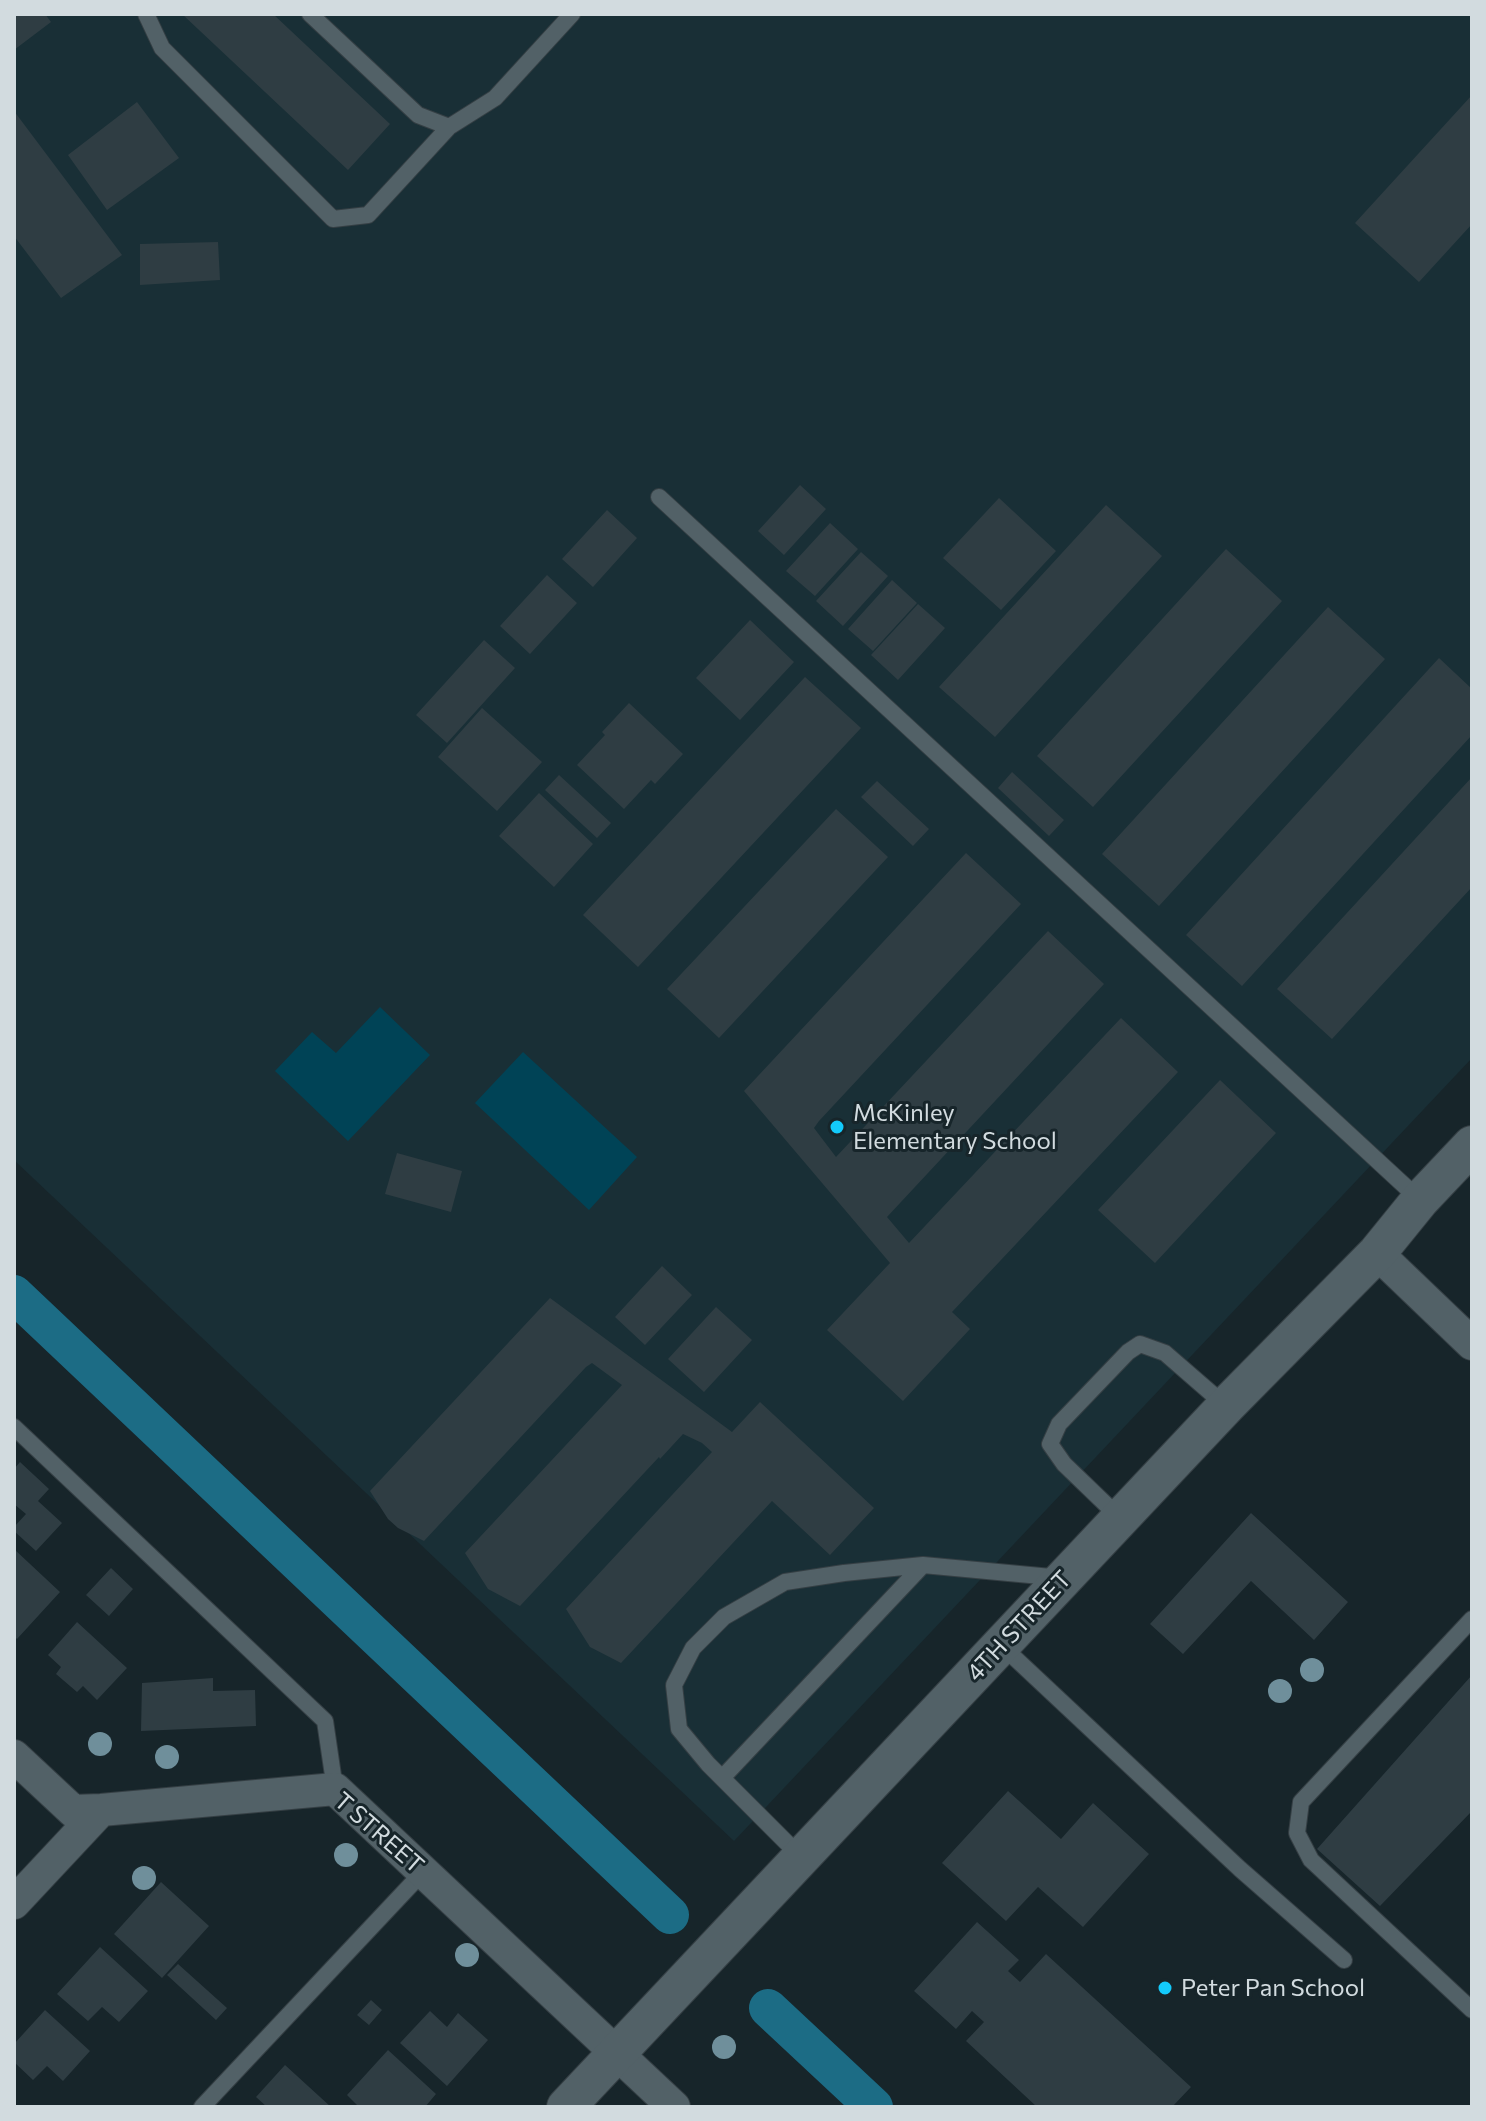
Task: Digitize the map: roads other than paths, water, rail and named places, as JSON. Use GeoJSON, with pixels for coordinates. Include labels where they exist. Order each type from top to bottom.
{"type":"FeatureCollection","features":[{"type":"Feature","properties":{"kind":"street","name":"4TH STREET"},"geometry":{"type":"LineString","coordinates":[[566,2107],[1226,1406],[1377,1253],[1420,1200],[1472,1145]]}},
{"type":"Feature","properties":{"kind":"street"},"geometry":{"type":"LineString","coordinates":[[1377,1253],[1472,1344]]}},
{"type":"Feature","properties":{"kind":"street","name":"T STREET"},"geometry":{"type":"LineString","coordinates":[[14,1756],[73,1811],[335,1789],[674,2107]]}},
{"type":"Feature","properties":{"kind":"street"},"geometry":{"type":"LineString","coordinates":[[14,1903],[101,1810]]}},
{"type":"Feature","properties":{"kind":"lane"},"geometry":{"type":"LineString","coordinates":[[146,14],[162,48],[333,219],[368,215],[449,127],[495,98],[572,14]]}},
{"type":"Feature","properties":{"kind":"lane"},"geometry":{"type":"LineString","coordinates":[[310,14],[418,115],[449,127]]}},
{"type":"Feature","properties":{"kind":"lane"},"geometry":{"type":"LineString","coordinates":[[659,497],[1420,1200]]}},
{"type":"Feature","properties":{"kind":"lane"},"geometry":{"type":"LineString","coordinates":[[1120,1518],[1064,1464],[1050,1444],[1059,1424],[1128,1352],[1140,1344],[1165,1353],[1226,1406]]}},
{"type":"Feature","properties":{"kind":"lane"},"geometry":{"type":"LineString","coordinates":[[14,1427],[325,1721],[335,1789]]}},
{"type":"Feature","properties":{"kind":"lane"},"geometry":{"type":"LineString","coordinates":[[801,1857],[722,1778],[679,1729],[674,1685],[693,1648],[724,1617],[785,1582],[923,1565],[1063,1578]]}},
{"type":"Feature","properties":{"kind":"lane"},"geometry":{"type":"LineString","coordinates":[[722,1778],[923,1565]]}},
{"type":"Feature","properties":{"kind":"lane"},"geometry":{"type":"LineString","coordinates":[[1472,1619],[1301,1802],[1297,1833],[1311,1860],[1472,2010]]}},
{"type":"Feature","properties":{"kind":"lane"},"geometry":{"type":"LineString","coordinates":[[1001,1645],[1240,1869],[1344,1960]]}},
{"type":"Feature","properties":{"kind":"lane"},"geometry":{"type":"LineString","coordinates":[[202,2107],[423,1872]]}},
{"type":"Feature","properties":{"kind":"waterway"},"geometry":{"type":"LineString","coordinates":[[14,1294],[670,1915]]}},
{"type":"Feature","properties":{"kind":"waterway"},"geometry":{"type":"LineString","coordinates":[[768,2008],[874,2107]]}},
{"type":"Feature","properties":{"kind":"place","name":"McKinley Elementary School"},"geometry":{"type":"Point","coordinates":[837,1127]}},
{"type":"Feature","properties":{"kind":"place","name":"Peter Pan School"},"geometry":{"type":"Point","coordinates":[1165,1988]}}]}
